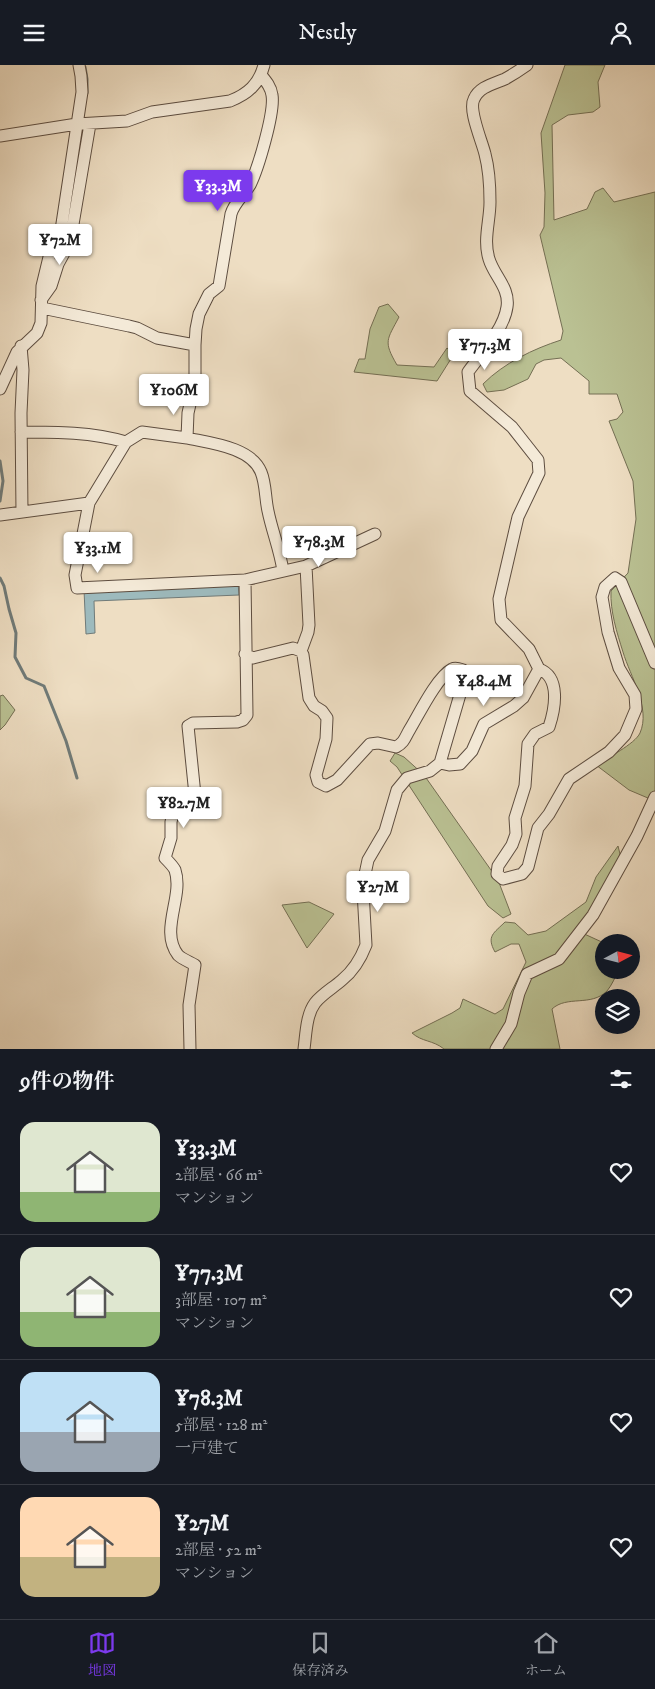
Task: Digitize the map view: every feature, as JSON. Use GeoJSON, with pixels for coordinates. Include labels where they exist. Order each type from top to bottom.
{"type":"FeatureCollection","features":[{"type":"Feature","properties":{"kind":"street"},"geometry":{"type":"LineString","coordinates":[[0,389],[15,355],[34,336],[41,321],[42,286],[48,262],[62,225],[82,92],[79,65]]}},
{"type":"Feature","properties":{"kind":"street"},"geometry":{"type":"LineString","coordinates":[[527,65],[505,79],[493,83],[478,92],[472,101],[474,117],[488,167],[490,204],[486,231],[488,258],[505,288],[508,299],[502,324],[468,371],[470,391],[512,427],[538,460],[539,473],[518,517],[499,599],[501,620],[529,649],[539,669],[546,671],[551,677],[553,685],[553,713],[549,727],[535,735],[528,744],[525,786],[515,818],[516,834],[512,845],[498,866],[497,874],[504,879],[522,875],[528,867],[538,828],[549,814],[569,779],[609,752],[625,735],[636,709],[635,695],[619,668],[602,597],[605,587],[615,577],[621,582],[655,663]]}},
{"type":"Feature","properties":{"kind":"street"},"geometry":{"type":"LineString","coordinates":[[0,136],[77,125],[127,121],[152,112],[230,101],[247,93],[253,87],[262,70]]}},
{"type":"Feature","properties":{"kind":"street"},"geometry":{"type":"LineString","coordinates":[[187,438],[188,413],[195,382],[195,345],[199,314],[209,294],[219,285],[232,209],[251,183],[260,156],[270,114],[273,97],[272,91],[262,70]]}},
{"type":"Feature","properties":{"kind":"street"},"geometry":{"type":"LineString","coordinates":[[42,304],[58,264],[70,242],[90,124]]}},
{"type":"Feature","properties":{"kind":"street"},"geometry":{"type":"LineString","coordinates":[[42,304],[137,327],[157,337],[195,345]]}},
{"type":"Feature","properties":{"kind":"street"},"geometry":{"type":"LineString","coordinates":[[22,346],[22,512]]}},
{"type":"Feature","properties":{"kind":"street"},"geometry":{"type":"LineString","coordinates":[[22,432],[85,434],[126,442]]}},
{"type":"Feature","properties":{"kind":"street"},"geometry":{"type":"LineString","coordinates":[[283,571],[268,513],[264,482],[259,468],[250,458],[228,447],[187,438],[142,432],[126,442],[89,503],[75,575],[77,588],[245,580],[283,571],[306,565],[375,534]]}},
{"type":"Feature","properties":{"kind":"street"},"geometry":{"type":"LineString","coordinates":[[0,515],[89,503]]}},
{"type":"Feature","properties":{"kind":"street"},"geometry":{"type":"LineString","coordinates":[[304,1049],[308,1023],[314,1005],[343,979],[362,955],[366,945],[364,879],[368,860],[385,831],[397,790],[407,777],[430,771],[440,763],[466,674],[463,670],[452,669],[437,684],[404,742],[396,747],[378,743],[370,744],[337,780],[326,787],[318,781],[316,775],[326,739],[327,718],[322,711],[314,706],[309,698],[305,661],[301,651],[309,625],[306,565]]}},
{"type":"Feature","properties":{"kind":"street"},"geometry":{"type":"LineString","coordinates":[[190,1049],[190,1005],[195,965],[179,956],[173,944],[171,933],[177,882],[175,869],[166,858],[174,813],[193,801],[195,795],[188,726],[193,723],[238,721],[246,717],[245,580]]}},
{"type":"Feature","properties":{"kind":"street"},"geometry":{"type":"LineString","coordinates":[[245,654],[253,659],[293,648],[301,651]]}},
{"type":"Feature","properties":{"kind":"street"},"geometry":{"type":"LineString","coordinates":[[440,763],[449,765],[460,764],[472,751],[484,724],[522,698],[539,669]]}},
{"type":"Feature","properties":{"kind":"street"},"geometry":{"type":"LineString","coordinates":[[496,1049],[511,1024],[519,993],[528,974],[560,959],[594,915],[637,836],[655,797]]}},
{"type":"Feature","properties":{"kind":"green space"},"geometry":{"type":"Polygon","coordinates":[[[565,65],[605,65],[598,82],[600,107],[593,112],[568,115],[552,125],[554,220],[587,209],[595,192],[603,188],[614,202],[655,192],[655,801],[629,790],[596,765],[633,742],[640,733],[643,723],[641,703],[618,637],[611,599],[611,591],[628,573],[636,519],[633,481],[609,421],[617,419],[623,412],[617,394],[589,394],[589,381],[561,358],[544,360],[536,364],[528,379],[504,390],[487,392],[483,384],[491,376],[519,357],[561,340],[563,331],[540,235],[544,227],[545,193],[541,133],[565,65]]]}},
{"type":"Feature","properties":{"kind":"green space"},"geometry":{"type":"Polygon","coordinates":[[[388,304],[399,317],[388,341],[390,351],[397,365],[434,367],[447,348],[454,354],[437,381],[354,372],[359,359],[365,359],[370,329],[379,307],[388,304]]]}},
{"type":"Feature","properties":{"kind":"green space"},"geometry":{"type":"Polygon","coordinates":[[[3,695],[15,710],[0,730],[0,696],[3,695]]]}},
{"type":"Feature","properties":{"kind":"green space"},"geometry":{"type":"Polygon","coordinates":[[[395,753],[404,757],[424,775],[498,880],[511,914],[503,918],[488,906],[397,767],[390,761],[395,753]]]}},
{"type":"Feature","properties":{"kind":"green space"},"geometry":{"type":"Polygon","coordinates":[[[618,846],[620,854],[615,871],[580,932],[595,939],[595,979],[614,979],[609,989],[595,989],[595,999],[565,1003],[552,1009],[560,1049],[444,1049],[412,1033],[460,1008],[463,999],[495,1014],[503,1009],[526,962],[519,944],[511,944],[495,952],[491,942],[492,935],[505,922],[515,923],[528,935],[546,931],[586,902],[596,877],[618,846]]]}},
{"type":"Feature","properties":{"kind":"green space"},"geometry":{"type":"Polygon","coordinates":[[[309,902],[334,914],[307,948],[282,905],[309,902]]]}},
{"type":"Feature","properties":{"kind":"water"},"geometry":{"type":"Polygon","coordinates":[[[238,583],[239,595],[94,601],[95,633],[86,634],[84,590],[238,583]]]}},
{"type":"Feature","properties":{"kind":"waterway"},"geometry":{"type":"LineString","coordinates":[[85,67],[87,93]]}},
{"type":"Feature","properties":{"kind":"waterway"},"geometry":{"type":"LineString","coordinates":[[0,461],[3,481],[0,501]]}},
{"type":"Feature","properties":{"kind":"waterway"},"geometry":{"type":"LineString","coordinates":[[0,578],[4,586],[16,633],[15,657],[26,678],[44,686],[66,741],[77,778]]}}]}
